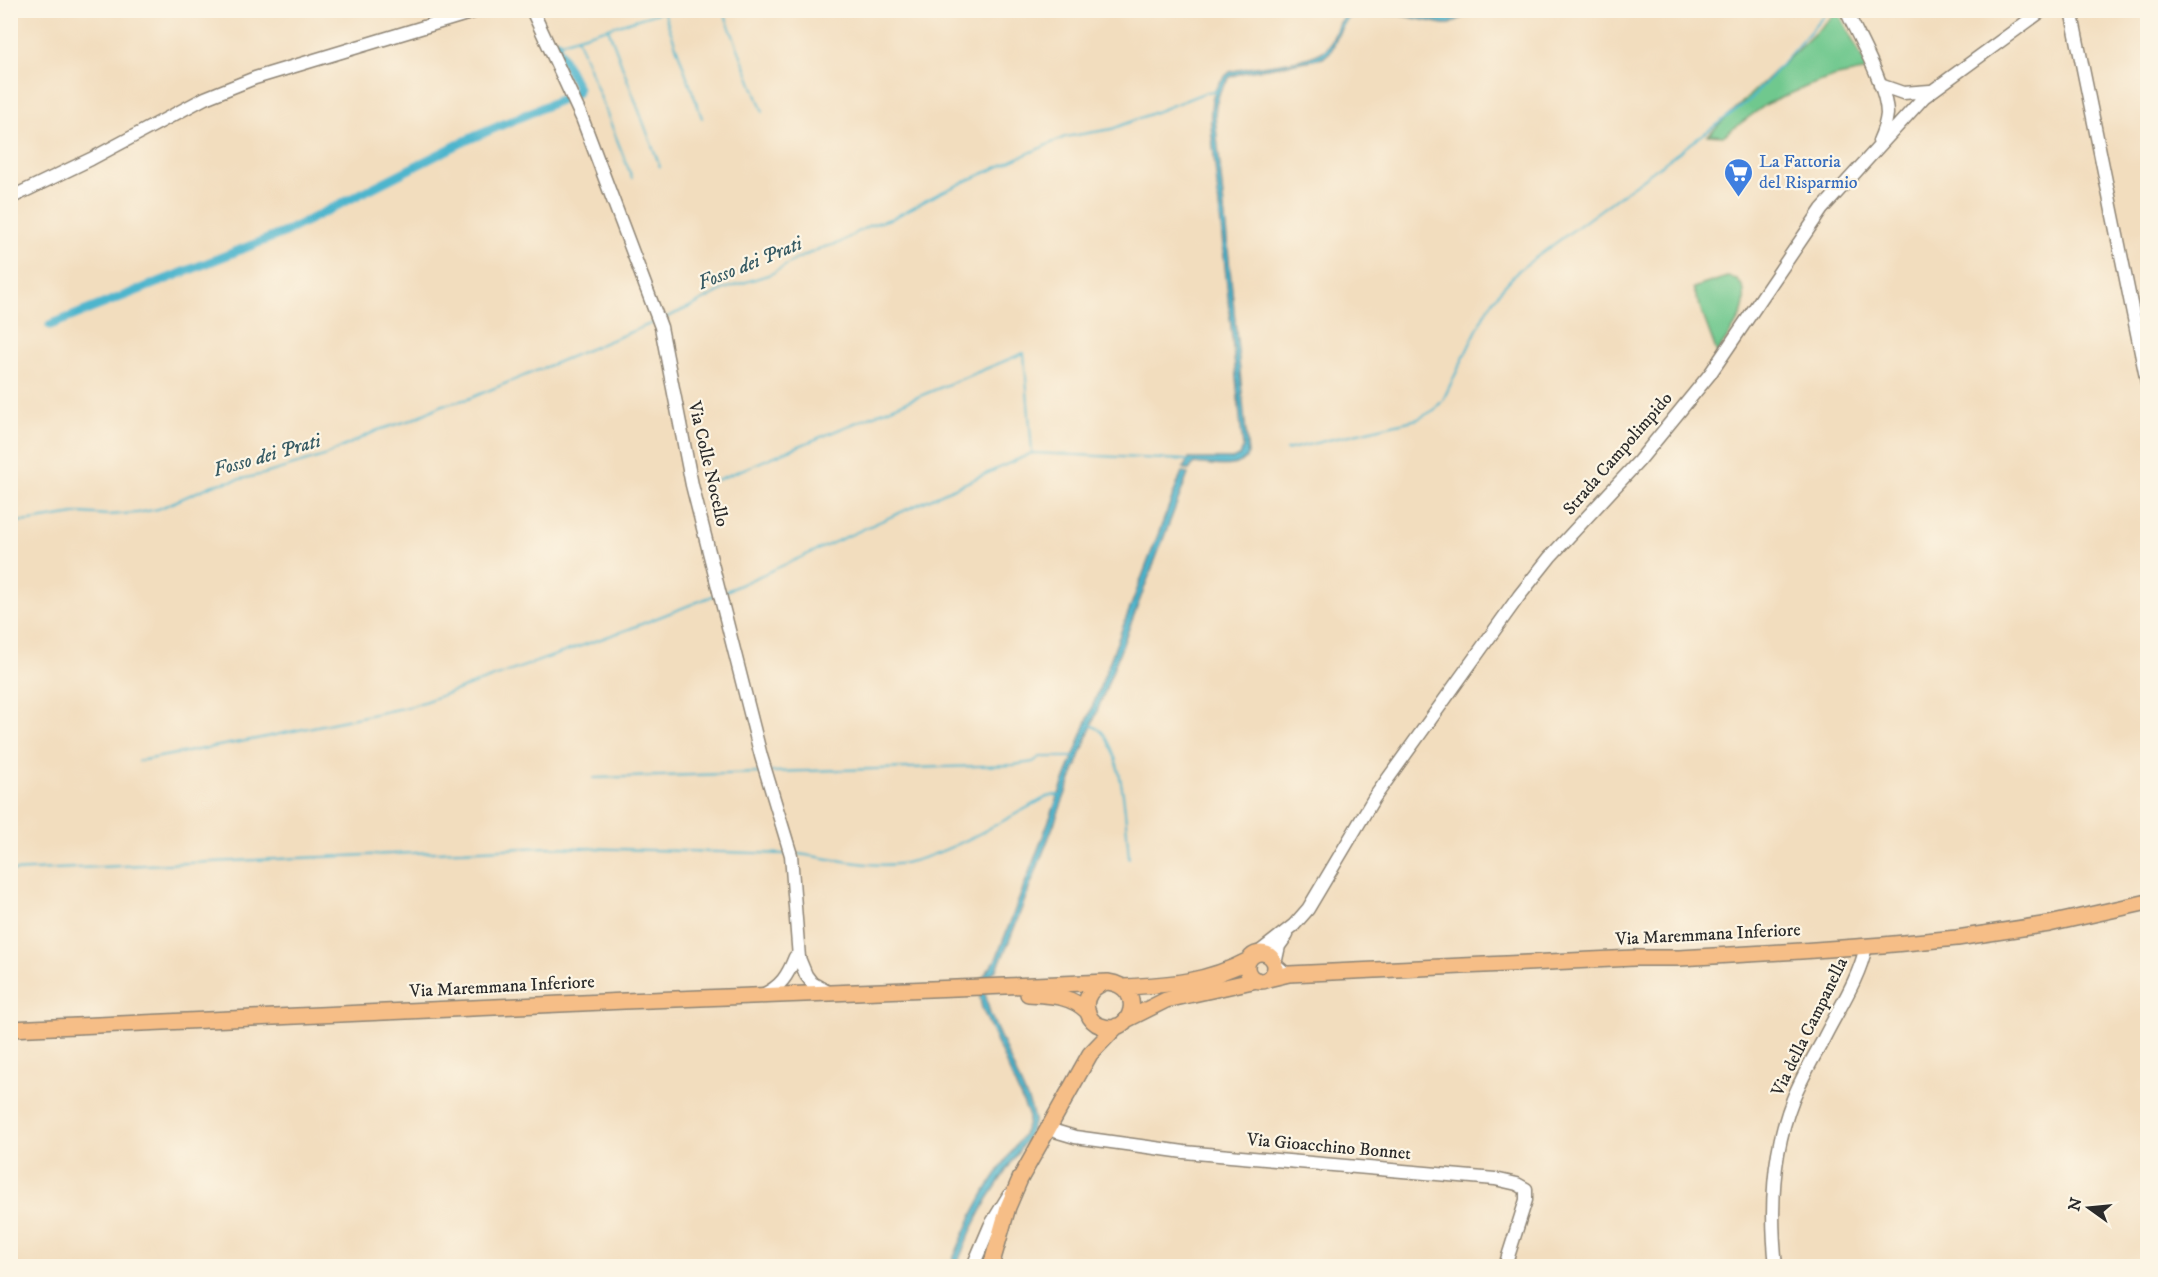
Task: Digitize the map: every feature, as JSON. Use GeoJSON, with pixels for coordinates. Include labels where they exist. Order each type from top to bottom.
{"type":"FeatureCollection","features":[{"type":"Feature","properties":{"kind":"main road","name":"Via Maremmana Inferiore"},"geometry":{"type":"LineString","coordinates":[[1090,1054],[1123,1023],[1166,1000],[1289,974],[1679,958],[1866,946],[1957,938],[2049,924],[2148,902]]}},
{"type":"Feature","properties":{"kind":"main road"},"geometry":{"type":"LineString","coordinates":[[1266,954],[1275,964],[1274,973],[1262,980],[1249,974],[1253,957],[1266,954]]}},
{"type":"Feature","properties":{"kind":"main road","name":"Via Maremmana Inferiore"},"geometry":{"type":"LineString","coordinates":[[10,1029],[796,994],[996,987],[1167,985],[1194,981],[1226,972],[1253,957]]}},
{"type":"Feature","properties":{"kind":"main road"},"geometry":{"type":"LineString","coordinates":[[991,1266],[1008,1207],[1020,1179],[1090,1054],[1094,1037],[1086,1005],[1090,992],[1101,984],[1115,985],[1131,998],[1132,1005],[1123,1023]]}},
{"type":"Feature","properties":{"kind":"main road","name":"Via Maremmana Inferiore"},"geometry":{"type":"LineString","coordinates":[[996,987],[1016,994],[1065,998],[1082,1006],[1104,1027],[1123,1023]]}},
{"type":"Feature","properties":{"kind":"street"},"geometry":{"type":"LineString","coordinates":[[10,198],[91,159],[224,89],[480,10]]}},
{"type":"Feature","properties":{"kind":"street","name":"Via Colle Nocello"},"geometry":{"type":"LineString","coordinates":[[532,10],[572,94],[661,327],[692,485],[761,756],[791,855],[797,958],[802,980],[796,994]]}},
{"type":"Feature","properties":{"kind":"street"},"geometry":{"type":"LineString","coordinates":[[1846,10],[1880,85],[1887,115],[1876,148]]}},
{"type":"Feature","properties":{"kind":"street","name":"Strada Campolimpido"},"geometry":{"type":"LineString","coordinates":[[1253,957],[1294,925],[1316,898],[1381,788],[1519,596],[1550,557],[1622,482],[1658,439],[1729,348],[1817,216],[1904,117],[1930,91],[2043,10]]}},
{"type":"Feature","properties":{"kind":"street"},"geometry":{"type":"LineString","coordinates":[[2071,10],[2148,387]]}},
{"type":"Feature","properties":{"kind":"street"},"geometry":{"type":"LineString","coordinates":[[1880,85],[1903,93],[1930,91]]}},
{"type":"Feature","properties":{"kind":"street"},"geometry":{"type":"LineString","coordinates":[[1880,85],[1898,100],[1904,117]]}},
{"type":"Feature","properties":{"kind":"street"},"geometry":{"type":"LineString","coordinates":[[1289,974],[1275,964],[1279,945],[1294,925]]}},
{"type":"Feature","properties":{"kind":"street","name":"Via della Campanella"},"geometry":{"type":"LineString","coordinates":[[1776,1266],[1772,1223],[1773,1197],[1788,1115],[1800,1083],[1860,968],[1866,946]]}},
{"type":"Feature","properties":{"kind":"street"},"geometry":{"type":"LineString","coordinates":[[797,958],[812,983],[832,993]]}},
{"type":"Feature","properties":{"kind":"street"},"geometry":{"type":"LineString","coordinates":[[758,996],[769,992],[781,983],[797,958]]}},
{"type":"Feature","properties":{"kind":"street","name":"Via Gioacchino Bonnet"},"geometry":{"type":"LineString","coordinates":[[1048,1129],[1075,1137],[1184,1152],[1495,1179],[1517,1184],[1526,1189],[1526,1200],[1505,1266]]}},
{"type":"Feature","properties":{"kind":"street"},"geometry":{"type":"LineString","coordinates":[[973,1266],[1000,1208],[1020,1179]]}},
{"type":"Feature","properties":{"kind":"green space"},"geometry":{"type":"Polygon","coordinates":[[[1838,11],[1868,70],[1833,77],[1808,86],[1767,104],[1723,136],[1708,135],[1838,11]]]}},
{"type":"Feature","properties":{"kind":"green space"},"geometry":{"type":"Polygon","coordinates":[[[1727,277],[1737,279],[1743,287],[1744,305],[1737,322],[1717,353],[1693,288],[1727,277]]]}},
{"type":"Feature","properties":{"kind":"water"},"geometry":{"type":"Polygon","coordinates":[[[1351,11],[1405,11],[1445,18],[1474,11],[1450,24],[1399,15],[1355,14],[1347,19],[1331,51],[1323,58],[1241,73],[1230,77],[1220,91],[1215,116],[1248,454],[1244,460],[1232,465],[1194,463],[1189,470],[1183,468],[1189,459],[1232,459],[1240,456],[1243,447],[1211,125],[1213,96],[1219,83],[1230,72],[1294,61],[1318,54],[1329,46],[1341,21],[1351,11]]]}},
{"type":"Feature","properties":{"kind":"water"},"geometry":{"type":"Polygon","coordinates":[[[1182,472],[1188,474],[1006,949],[996,970],[979,983],[997,957],[1182,472]]]}},
{"type":"Feature","properties":{"kind":"water"},"geometry":{"type":"Polygon","coordinates":[[[979,993],[985,993],[990,1014],[1031,1108],[1034,1120],[1029,1135],[987,1200],[956,1266],[950,1266],[987,1188],[1023,1135],[1028,1123],[1028,1114],[982,1008],[979,993]]]}},
{"type":"Feature","properties":{"kind":"waterway"},"geometry":{"type":"LineString","coordinates":[[558,43],[668,10]]}},
{"type":"Feature","properties":{"kind":"waterway"},"geometry":{"type":"LineString","coordinates":[[723,10],[763,112]]}},
{"type":"Feature","properties":{"kind":"waterway"},"geometry":{"type":"LineString","coordinates":[[1286,450],[1418,419],[1434,410],[1443,400],[1485,313],[1499,292],[1519,270],[1751,99],[1829,10]]}},
{"type":"Feature","properties":{"kind":"waterway"},"geometry":{"type":"LineString","coordinates":[[664,13],[702,118]]}},
{"type":"Feature","properties":{"kind":"waterway"},"geometry":{"type":"LineString","coordinates":[[608,28],[660,167]]}},
{"type":"Feature","properties":{"kind":"waterway"},"geometry":{"type":"LineString","coordinates":[[577,37],[632,178]]}},
{"type":"Feature","properties":{"kind":"waterway"},"geometry":{"type":"LineString","coordinates":[[558,43],[555,43],[578,88],[576,93]]}},
{"type":"Feature","properties":{"kind":"waterway","name":"Fosso dei Prati"},"geometry":{"type":"LineString","coordinates":[[663,319],[724,289],[771,274],[797,259],[839,243],[868,226],[893,218],[940,193],[1065,137],[1112,129],[1217,90]]}},
{"type":"Feature","properties":{"kind":"waterway"},"geometry":{"type":"LineString","coordinates":[[50,325],[283,233],[467,140],[569,96]]}},
{"type":"Feature","properties":{"kind":"waterway","name":"Fosso dei Prati"},"geometry":{"type":"LineString","coordinates":[[10,522],[81,513],[108,515],[158,509],[213,485],[264,474],[324,456],[378,430],[411,420],[443,405],[468,399],[655,322]]}},
{"type":"Feature","properties":{"kind":"waterway"},"geometry":{"type":"LineString","coordinates":[[717,480],[1024,353],[1032,452]]}},
{"type":"Feature","properties":{"kind":"waterway"},"geometry":{"type":"LineString","coordinates":[[724,592],[1032,453],[1186,460],[1190,463]]}},
{"type":"Feature","properties":{"kind":"waterway"},"geometry":{"type":"LineString","coordinates":[[138,761],[412,706],[629,629],[715,595]]}},
{"type":"Feature","properties":{"kind":"waterway"},"geometry":{"type":"LineString","coordinates":[[1090,725],[1104,734],[1116,762],[1123,795],[1129,858]]}},
{"type":"Feature","properties":{"kind":"waterway"},"geometry":{"type":"LineString","coordinates":[[771,772],[1013,765],[1033,762],[1040,757],[1076,757]]}},
{"type":"Feature","properties":{"kind":"waterway"},"geometry":{"type":"LineString","coordinates":[[594,778],[760,773]]}},
{"type":"Feature","properties":{"kind":"waterway"},"geometry":{"type":"LineString","coordinates":[[798,854],[866,864],[904,863],[921,859],[958,844],[1047,797],[1061,796]]}},
{"type":"Feature","properties":{"kind":"waterway"},"geometry":{"type":"LineString","coordinates":[[10,871],[547,847],[786,854]]}},
{"type":"Feature","properties":{"kind":"place","name":"La Fattoria del Risparmio"},"geometry":{"type":"Point","coordinates":[1738,198]}}]}
